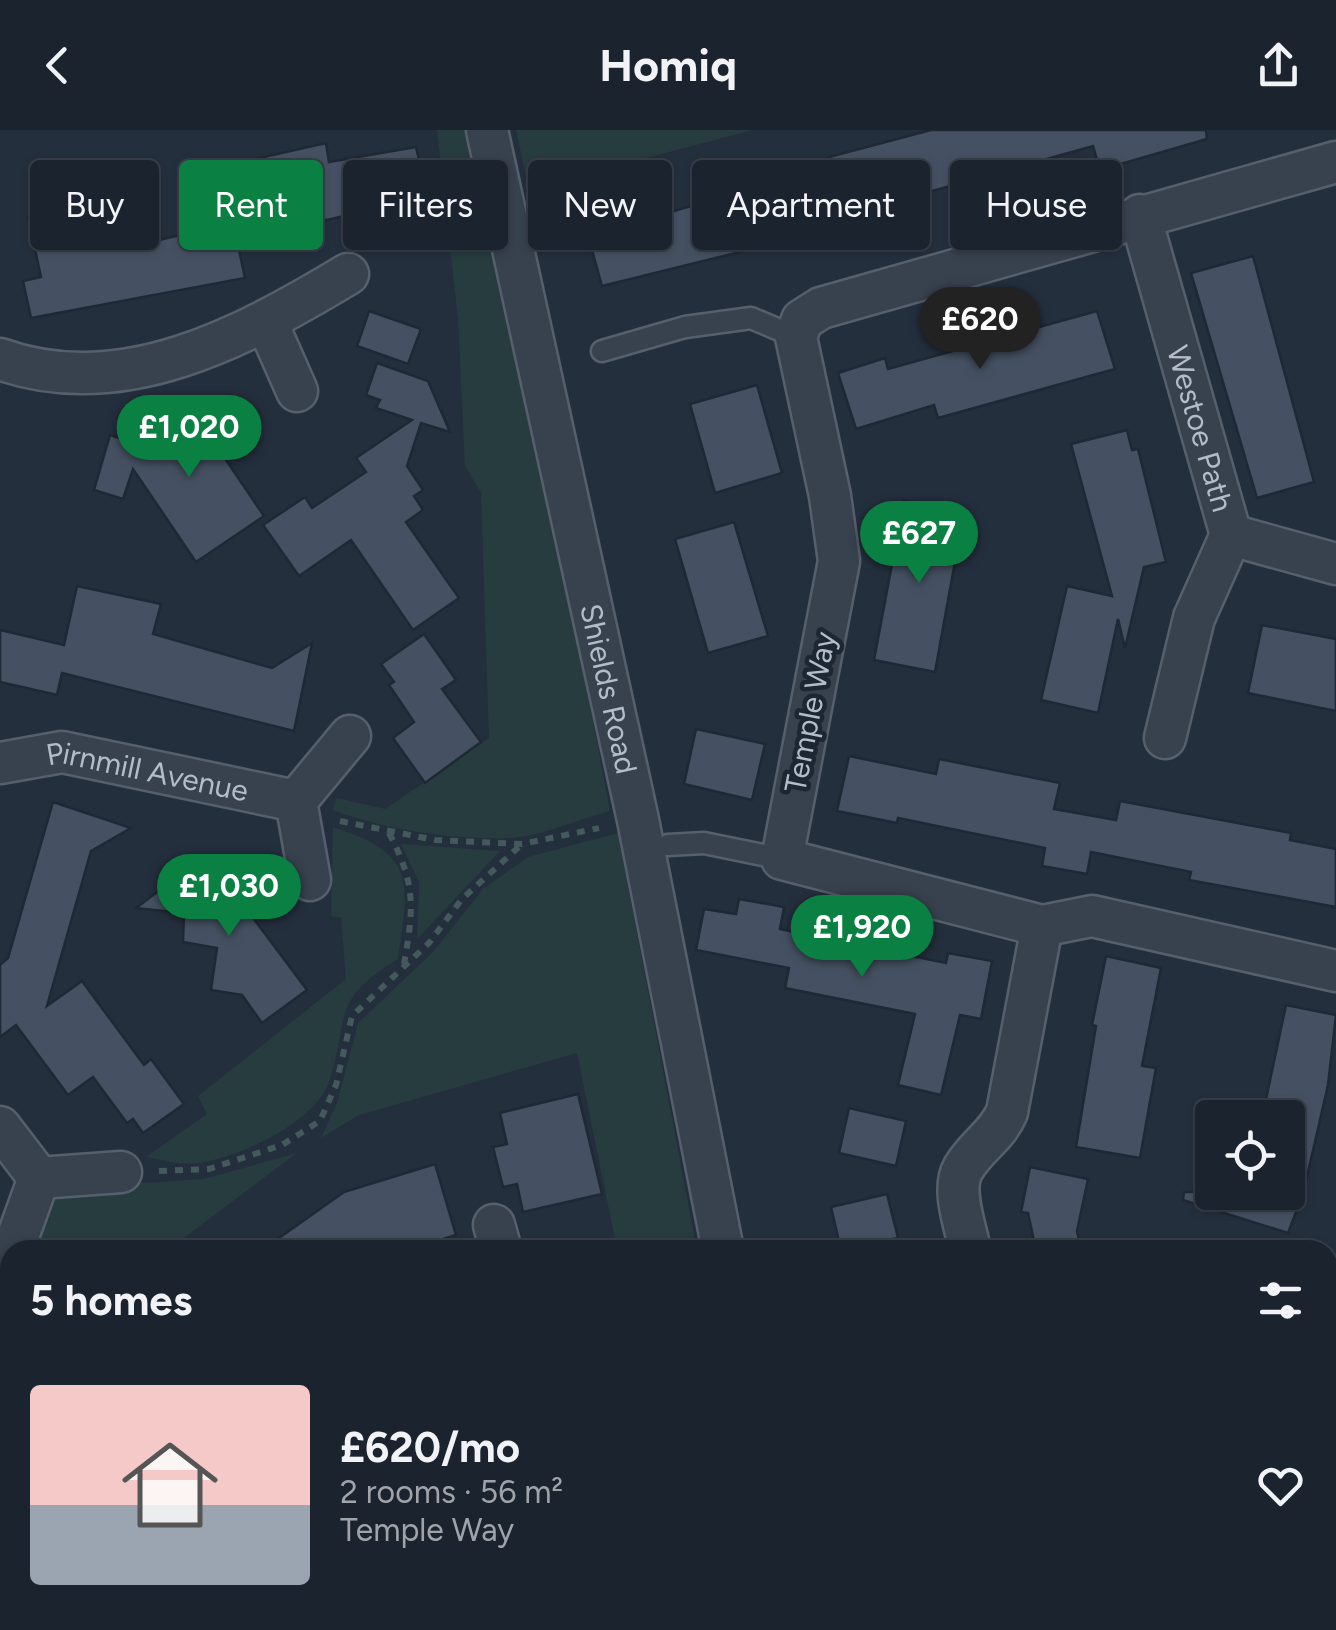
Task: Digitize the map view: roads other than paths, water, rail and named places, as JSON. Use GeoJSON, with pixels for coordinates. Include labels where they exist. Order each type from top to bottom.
{"type":"FeatureCollection","features":[{"type":"Feature","properties":{"kind":"street","name":"Shields Road"},"geometry":{"type":"LineString","coordinates":[[487,130],[653,833],[722,1240]]}},
{"type":"Feature","properties":{"kind":"street"},"geometry":{"type":"LineString","coordinates":[[796,337],[802,320],[821,308],[1336,162]]}},
{"type":"Feature","properties":{"kind":"street","name":"Westoe Path"},"geometry":{"type":"LineString","coordinates":[[1140,216],[1230,535],[1336,564]]}},
{"type":"Feature","properties":{"kind":"street"},"geometry":{"type":"LineString","coordinates":[[0,359],[34,371],[105,375],[159,364],[267,323],[348,274]]}},
{"type":"Feature","properties":{"kind":"street"},"geometry":{"type":"LineString","coordinates":[[267,323],[297,391]]}},
{"type":"Feature","properties":{"kind":"street","name":"Temple Way"},"geometry":{"type":"LineString","coordinates":[[782,858],[838,561],[830,496],[796,337]]}},
{"type":"Feature","properties":{"kind":"street"},"geometry":{"type":"LineString","coordinates":[[1165,738],[1194,618],[1230,535]]}},
{"type":"Feature","properties":{"kind":"street"},"geometry":{"type":"LineString","coordinates":[[310,880],[298,807],[350,736]]}},
{"type":"Feature","properties":{"kind":"street","name":"Pirnmill Avenue"},"geometry":{"type":"LineString","coordinates":[[0,762],[62,752],[298,807]]}},
{"type":"Feature","properties":{"kind":"street"},"geometry":{"type":"LineString","coordinates":[[782,858],[1042,926],[1092,916],[1336,971]]}},
{"type":"Feature","properties":{"kind":"street"},"geometry":{"type":"LineString","coordinates":[[968,1240],[958,1187],[962,1170],[1000,1129],[1008,1112],[1042,926]]}},
{"type":"Feature","properties":{"kind":"street"},"geometry":{"type":"LineString","coordinates":[[0,1128],[38,1178]]}},
{"type":"Feature","properties":{"kind":"street"},"geometry":{"type":"LineString","coordinates":[[38,1178],[121,1172]]}},
{"type":"Feature","properties":{"kind":"street"},"geometry":{"type":"LineString","coordinates":[[16,1240],[38,1178]]}},
{"type":"Feature","properties":{"kind":"lane"},"geometry":{"type":"LineString","coordinates":[[602,351],[685,327],[751,318],[796,337]]}},
{"type":"Feature","properties":{"kind":"lane"},"geometry":{"type":"LineString","coordinates":[[653,833],[782,858]]}}]}
